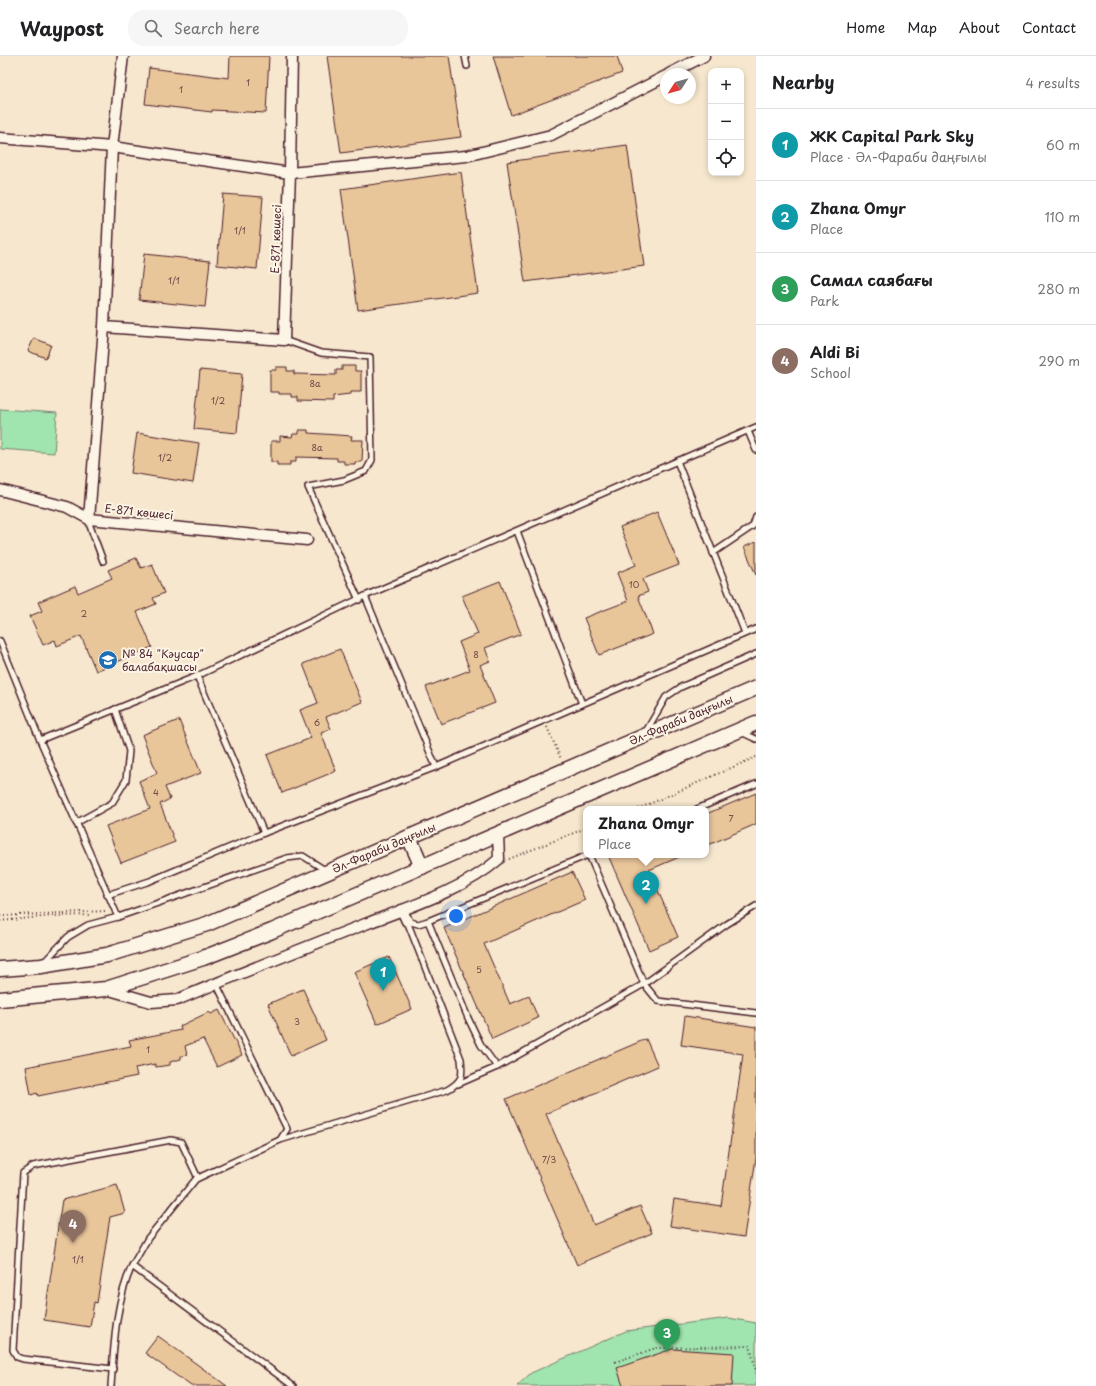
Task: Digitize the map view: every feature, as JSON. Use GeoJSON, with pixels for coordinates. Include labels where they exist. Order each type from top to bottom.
{"type":"FeatureCollection","features":[{"type":"Feature","properties":{"kind":"main road","name":"Әл-Фараби даңғылы"},"geometry":{"type":"LineString","coordinates":[[0,969],[40,966],[107,955],[207,924],[756,688]]}},
{"type":"Feature","properties":{"kind":"main road"},"geometry":{"type":"LineString","coordinates":[[0,999],[106,988],[203,958],[272,931],[498,835],[756,723]]}},
{"type":"Feature","properties":{"kind":"main road"},"geometry":{"type":"LineString","coordinates":[[409,837],[422,867]]}},
{"type":"Feature","properties":{"kind":"street","name":"Е-871 көшесі"},"geometry":{"type":"LineString","coordinates":[[123,56],[112,147],[104,328],[90,519],[307,540]]}},
{"type":"Feature","properties":{"kind":"street","name":"Е-871 көшесі"},"geometry":{"type":"LineString","coordinates":[[284,340],[290,173],[292,56]]}},
{"type":"Feature","properties":{"kind":"street"},"geometry":{"type":"LineString","coordinates":[[681,68],[704,56]]}},
{"type":"Feature","properties":{"kind":"street"},"geometry":{"type":"LineString","coordinates":[[0,138],[112,147],[290,173],[466,156],[551,135],[660,79]]}},
{"type":"Feature","properties":{"kind":"street"},"geometry":{"type":"LineString","coordinates":[[104,328],[284,340]]}},
{"type":"Feature","properties":{"kind":"street"},"geometry":{"type":"LineString","coordinates":[[0,490],[67,507],[90,519]]}},
{"type":"Feature","properties":{"kind":"street"},"geometry":{"type":"LineString","coordinates":[[106,988],[151,1002],[177,1000],[216,983],[402,910],[468,881],[499,859],[498,835]]}},
{"type":"Feature","properties":{"kind":"street"},"geometry":{"type":"LineString","coordinates":[[402,910],[407,921]]}},
{"type":"Feature","properties":{"kind":"lane"},"geometry":{"type":"LineString","coordinates":[[465,56],[467,66]]}},
{"type":"Feature","properties":{"kind":"lane"},"geometry":{"type":"LineString","coordinates":[[284,340],[321,353],[370,357],[372,460],[366,472],[344,480],[308,487],[359,600]]}},
{"type":"Feature","properties":{"kind":"lane"},"geometry":{"type":"LineString","coordinates":[[40,740],[197,676],[365,596],[756,427]]}},
{"type":"Feature","properties":{"kind":"lane"},"geometry":{"type":"LineString","coordinates":[[748,431],[756,450]]}},
{"type":"Feature","properties":{"kind":"lane"},"geometry":{"type":"LineString","coordinates":[[677,461],[745,633]]}},
{"type":"Feature","properties":{"kind":"lane"},"geometry":{"type":"LineString","coordinates":[[713,553],[753,526],[756,517]]}},
{"type":"Feature","properties":{"kind":"lane"},"geometry":{"type":"LineString","coordinates":[[90,519],[90,526],[103,561]]}},
{"type":"Feature","properties":{"kind":"lane"},"geometry":{"type":"LineString","coordinates":[[517,531],[582,704]]}},
{"type":"Feature","properties":{"kind":"lane"},"geometry":{"type":"LineString","coordinates":[[365,596],[436,767]]}},
{"type":"Feature","properties":{"kind":"lane"},"geometry":{"type":"LineString","coordinates":[[107,895],[150,880],[264,833],[436,767],[756,629]]}},
{"type":"Feature","properties":{"kind":"lane"},"geometry":{"type":"LineString","coordinates":[[0,641],[40,740],[116,916]]}},
{"type":"Feature","properties":{"kind":"lane"},"geometry":{"type":"LineString","coordinates":[[643,737],[666,697],[681,687],[756,654]]}},
{"type":"Feature","properties":{"kind":"lane"},"geometry":{"type":"LineString","coordinates":[[197,676],[264,833]]}},
{"type":"Feature","properties":{"kind":"lane"},"geometry":{"type":"LineString","coordinates":[[76,822],[112,804],[126,780],[129,752],[115,709]]}},
{"type":"Feature","properties":{"kind":"lane"},"geometry":{"type":"LineString","coordinates":[[737,730],[756,739]]}},
{"type":"Feature","properties":{"kind":"lane"},"geometry":{"type":"LineString","coordinates":[[704,806],[756,784]]}},
{"type":"Feature","properties":{"kind":"lane"},"geometry":{"type":"LineString","coordinates":[[40,966],[68,937],[88,924],[116,916],[287,858],[303,856],[328,872]]}},
{"type":"Feature","properties":{"kind":"lane"},"geometry":{"type":"LineString","coordinates":[[407,921],[418,924],[428,921],[583,857]]}},
{"type":"Feature","properties":{"kind":"lane"},"geometry":{"type":"LineString","coordinates":[[589,858],[644,984],[658,1001],[756,1013]]}},
{"type":"Feature","properties":{"kind":"lane"},"geometry":{"type":"LineString","coordinates":[[111,1386],[123,1284],[148,1238],[198,1178],[280,1140],[447,1090],[497,1067],[644,984],[727,924],[756,906]]}},
{"type":"Feature","properties":{"kind":"lane"},"geometry":{"type":"LineString","coordinates":[[407,921],[461,1059],[463,1073],[458,1084]]}},
{"type":"Feature","properties":{"kind":"lane"},"geometry":{"type":"LineString","coordinates":[[428,921],[468,1018],[481,1045],[497,1067]]}},
{"type":"Feature","properties":{"kind":"lane"},"geometry":{"type":"LineString","coordinates":[[216,983],[250,1056],[282,1116],[287,1129],[280,1140]]}},
{"type":"Feature","properties":{"kind":"lane"},"geometry":{"type":"LineString","coordinates":[[113,1369],[23,1359],[17,1357],[13,1350],[23,1173],[34,1166],[172,1140],[180,1142],[198,1178]]}},
{"type":"Feature","properties":{"kind":"lane"},"geometry":{"type":"LineString","coordinates":[[132,1266],[293,1386]]}},
{"type":"Feature","properties":{"kind":"path"},"geometry":{"type":"LineString","coordinates":[[645,806],[756,757]]}},
{"type":"Feature","properties":{"kind":"path"},"geometry":{"type":"LineString","coordinates":[[491,866],[583,829]]}},
{"type":"Feature","properties":{"kind":"path"},"geometry":{"type":"LineString","coordinates":[[0,916],[90,911],[116,916]]}},
{"type":"Feature","properties":{"kind":"path"},"geometry":{"type":"LineString","coordinates":[[0,921],[52,916],[116,916]]}},
{"type":"Feature","properties":{"kind":"path"},"geometry":{"type":"LineString","coordinates":[[615,1362],[656,1348],[750,1346],[756,1370]]}},
{"type":"Feature","properties":{"kind":"green space"},"geometry":{"type":"Polygon","coordinates":[[[0,409],[57,413],[54,453],[0,449],[0,409]]]}},
{"type":"Feature","properties":{"kind":"green space"},"geometry":{"type":"Polygon","coordinates":[[[729,1318],[756,1323],[756,1386],[517,1386],[531,1373],[626,1331],[729,1318]]]}},
{"type":"Feature","properties":{"kind":"building"},"geometry":{"type":"Polygon","coordinates":[[[230,56],[269,56],[266,113],[212,110],[212,112],[145,104],[149,68],[229,78],[230,56]]]}},
{"type":"Feature","properties":{"kind":"building"},"geometry":{"type":"Polygon","coordinates":[[[327,56],[449,56],[461,137],[341,153],[327,56]]]}},
{"type":"Feature","properties":{"kind":"building"},"geometry":{"type":"Polygon","coordinates":[[[493,56],[617,56],[622,73],[511,115],[493,56]]]}},
{"type":"Feature","properties":{"kind":"building"},"geometry":{"type":"Polygon","coordinates":[[[627,145],[644,266],[525,282],[507,162],[627,145]]]}},
{"type":"Feature","properties":{"kind":"building"},"geometry":{"type":"Polygon","coordinates":[[[461,172],[478,293],[358,310],[341,189],[461,172]]]}},
{"type":"Feature","properties":{"kind":"building"},"geometry":{"type":"Polygon","coordinates":[[[223,194],[263,197],[257,269],[217,265],[223,194]]]}},
{"type":"Feature","properties":{"kind":"building"},"geometry":{"type":"Polygon","coordinates":[[[144,254],[210,261],[205,307],[139,300],[144,254]]]}},
{"type":"Feature","properties":{"kind":"building"},"geometry":{"type":"Polygon","coordinates":[[[34,338],[51,345],[46,358],[28,351],[34,338]]]}},
{"type":"Feature","properties":{"kind":"building"},"geometry":{"type":"Polygon","coordinates":[[[342,366],[355,366],[355,371],[361,371],[361,392],[350,392],[350,395],[333,397],[333,402],[298,401],[298,397],[292,397],[292,394],[270,392],[270,370],[276,370],[276,367],[287,367],[287,371],[294,371],[294,374],[336,375],[336,370],[342,370],[342,366]]]}},
{"type":"Feature","properties":{"kind":"building"},"geometry":{"type":"Polygon","coordinates":[[[200,370],[242,374],[237,433],[194,429],[200,370]]]}},
{"type":"Feature","properties":{"kind":"building"},"geometry":{"type":"Polygon","coordinates":[[[299,430],[308,430],[308,433],[352,436],[351,440],[363,440],[362,462],[355,462],[355,464],[344,464],[344,461],[337,461],[337,458],[296,457],[296,462],[290,462],[290,465],[277,465],[277,462],[271,462],[271,441],[280,441],[280,436],[292,437],[293,434],[299,434],[299,430]]]}},
{"type":"Feature","properties":{"kind":"building"},"geometry":{"type":"Polygon","coordinates":[[[137,433],[199,443],[193,483],[131,473],[137,433]]]}},
{"type":"Feature","properties":{"kind":"building"},"geometry":{"type":"Polygon","coordinates":[[[657,512],[679,565],[643,579],[648,592],[638,596],[653,634],[599,655],[584,618],[628,601],[617,573],[636,565],[620,527],[657,512]]]}},
{"type":"Feature","properties":{"kind":"building"},"geometry":{"type":"Polygon","coordinates":[[[756,542],[756,575],[744,547],[756,542]]]}},
{"type":"Feature","properties":{"kind":"building"},"geometry":{"type":"Polygon","coordinates":[[[136,558],[141,568],[152,564],[164,593],[153,598],[156,604],[137,612],[152,647],[96,671],[81,636],[57,646],[55,640],[43,645],[30,616],[42,611],[38,602],[75,586],[78,593],[112,578],[108,570],[136,558]]]}},
{"type":"Feature","properties":{"kind":"building"},"geometry":{"type":"Polygon","coordinates":[[[500,581],[521,634],[485,648],[490,661],[480,665],[495,703],[441,724],[426,687],[470,670],[459,642],[478,634],[462,596],[500,581]]]}},
{"type":"Feature","properties":{"kind":"building"},"geometry":{"type":"Polygon","coordinates":[[[340,649],[362,702],[326,717],[331,729],[321,733],[336,771],[282,793],[267,755],[311,738],[300,710],[318,703],[303,664],[340,649]]]}},
{"type":"Feature","properties":{"kind":"building"},"geometry":{"type":"Polygon","coordinates":[[[179,720],[201,773],[165,787],[170,799],[160,804],[175,842],[121,863],[106,826],[150,809],[139,781],[157,773],[142,735],[179,720]]]}},
{"type":"Feature","properties":{"kind":"building"},"geometry":{"type":"Polygon","coordinates":[[[756,793],[756,824],[709,845],[709,813],[756,793]]]}},
{"type":"Feature","properties":{"kind":"building"},"geometry":{"type":"Polygon","coordinates":[[[609,858],[677,858],[649,870],[678,937],[649,950],[609,858]]]}},
{"type":"Feature","properties":{"kind":"building"},"geometry":{"type":"Polygon","coordinates":[[[572,872],[585,900],[484,944],[510,1004],[529,996],[538,1018],[492,1039],[444,928],[572,872]]]}},
{"type":"Feature","properties":{"kind":"building"},"geometry":{"type":"Polygon","coordinates":[[[389,957],[412,1009],[377,1024],[354,972],[389,957]]]}},
{"type":"Feature","properties":{"kind":"building"},"geometry":{"type":"Polygon","coordinates":[[[303,989],[326,1040],[291,1056],[268,1004],[303,989]]]}},
{"type":"Feature","properties":{"kind":"building"},"geometry":{"type":"Polygon","coordinates":[[[219,1010],[242,1055],[217,1067],[203,1039],[185,1046],[187,1055],[181,1056],[181,1059],[170,1062],[170,1065],[156,1067],[155,1064],[135,1068],[137,1076],[38,1096],[37,1093],[31,1095],[26,1067],[131,1046],[129,1040],[181,1030],[180,1026],[209,1012],[211,1014],[219,1010]]]}},
{"type":"Feature","properties":{"kind":"building"},"geometry":{"type":"Polygon","coordinates":[[[685,1016],[756,1027],[756,1158],[744,1237],[670,1226],[674,1199],[721,1206],[743,1054],[681,1045],[685,1016]]]}},
{"type":"Feature","properties":{"kind":"building"},"geometry":{"type":"Polygon","coordinates":[[[646,1039],[658,1066],[546,1114],[594,1225],[640,1206],[652,1233],[577,1265],[506,1099],[646,1039]]]}},
{"type":"Feature","properties":{"kind":"building"},"geometry":{"type":"Polygon","coordinates":[[[117,1185],[125,1213],[110,1217],[97,1303],[94,1302],[90,1327],[44,1320],[62,1200],[117,1185]]]}},
{"type":"Feature","properties":{"kind":"building"},"geometry":{"type":"Polygon","coordinates":[[[158,1336],[227,1386],[191,1386],[145,1353],[158,1336]]]}},
{"type":"Feature","properties":{"kind":"building"},"geometry":{"type":"Polygon","coordinates":[[[672,1349],[734,1353],[732,1386],[623,1386],[617,1368],[672,1349]]]}},
{"type":"Feature","properties":{"kind":"place","name":"№ 84 \"Кәусар\" балабақшасы"},"geometry":{"type":"Point","coordinates":[108,660]}},
{"type":"Feature","properties":{"kind":"place","name":"Zhana Omyr"},"geometry":{"type":"Point","coordinates":[646,904]}},
{"type":"Feature","properties":{"kind":"place","name":"ЖК Capital Park Sky"},"geometry":{"type":"Point","coordinates":[383,991]}},
{"type":"Feature","properties":{"kind":"place","name":"Aldi Bi"},"geometry":{"type":"Point","coordinates":[73,1243]}},
{"type":"Feature","properties":{"kind":"place","name":"Самал саябағы"},"geometry":{"type":"Point","coordinates":[667,1352]}}]}
